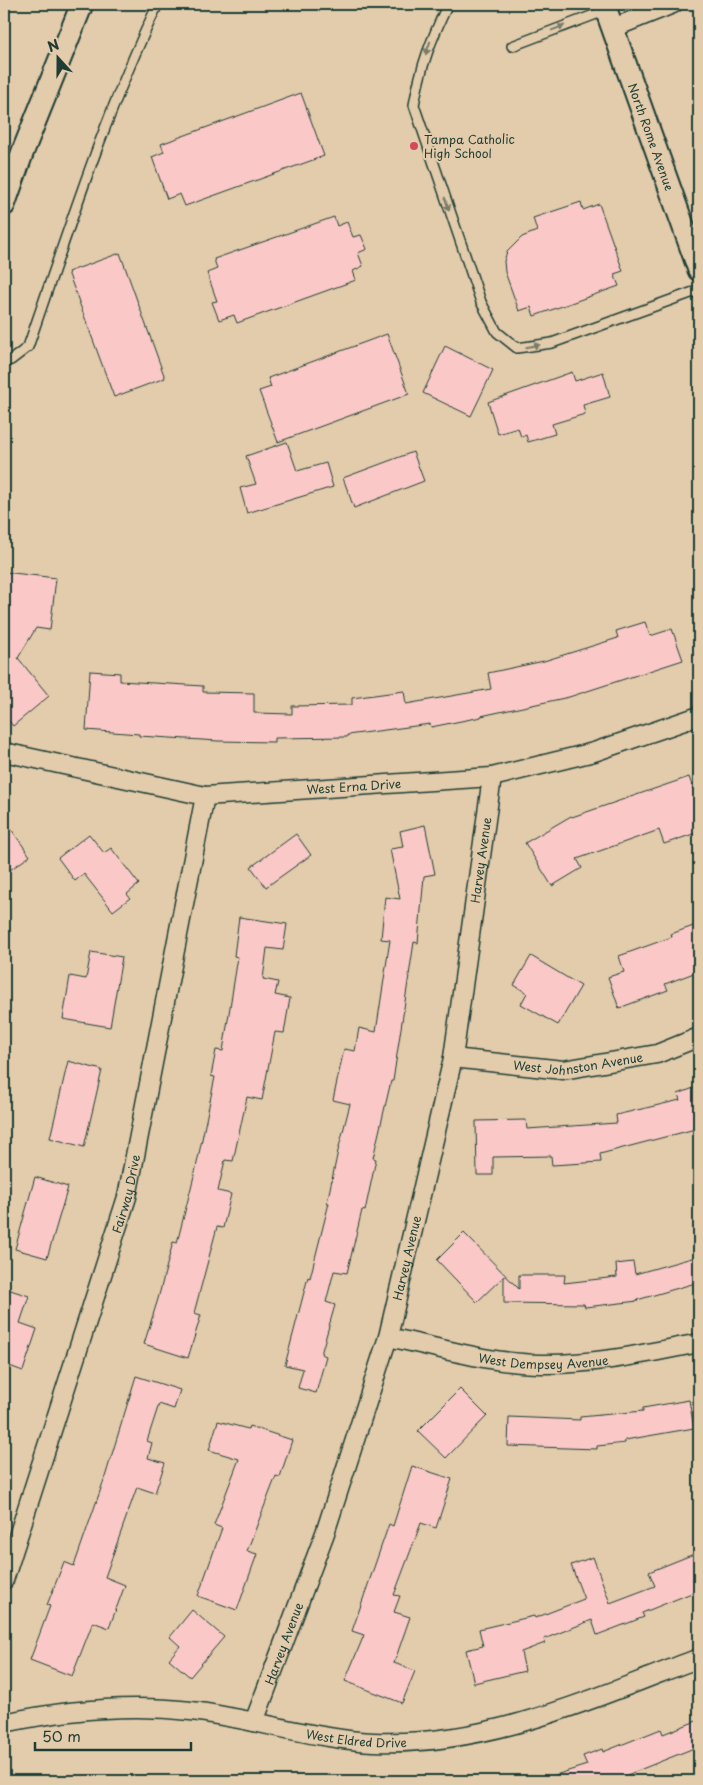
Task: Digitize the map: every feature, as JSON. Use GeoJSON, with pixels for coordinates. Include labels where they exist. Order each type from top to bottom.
{"type":"FeatureCollection","features":[{"type":"Feature","properties":{"kind":"street"},"geometry":{"type":"LineString","coordinates":[[4,205],[23,151],[82,4]]}},
{"type":"Feature","properties":{"kind":"street"},"geometry":{"type":"LineString","coordinates":[[608,14],[673,4]]}},
{"type":"Feature","properties":{"kind":"street","name":"North Rome Avenue"},"geometry":{"type":"LineString","coordinates":[[608,14],[699,270]]}},
{"type":"Feature","properties":{"kind":"street","name":"West Erna Drive"},"geometry":{"type":"LineString","coordinates":[[4,752],[205,796],[492,777],[594,752],[699,716]]}},
{"type":"Feature","properties":{"kind":"street","name":"Harvey Avenue"},"geometry":{"type":"LineString","coordinates":[[254,1722],[325,1533],[388,1337],[454,1058],[492,777]]}},
{"type":"Feature","properties":{"kind":"street","name":"Fairway Drive"},"geometry":{"type":"LineString","coordinates":[[4,1580],[127,1197],[205,796]]}},
{"type":"Feature","properties":{"kind":"street","name":"West Johnston Avenue"},"geometry":{"type":"LineString","coordinates":[[454,1058],[563,1070],[657,1054],[699,1037]]}},
{"type":"Feature","properties":{"kind":"street","name":"West Dempsey Avenue"},"geometry":{"type":"LineString","coordinates":[[388,1337],[494,1359],[540,1364],[598,1362],[699,1343]]}},
{"type":"Feature","properties":{"kind":"street","name":"West Eldred Drive"},"geometry":{"type":"LineString","coordinates":[[4,1724],[42,1716],[118,1709],[191,1711],[344,1739],[374,1742],[406,1742],[462,1736],[530,1721],[699,1658]]}},
{"type":"Feature","properties":{"kind":"lane"},"geometry":{"type":"LineString","coordinates":[[4,362],[11,360],[28,346],[98,145],[137,48],[158,4]]}},
{"type":"Feature","properties":{"kind":"lane"},"geometry":{"type":"LineString","coordinates":[[448,4],[428,49],[420,73],[414,105],[481,302],[497,332],[517,348],[552,343],[699,290]]}},
{"type":"Feature","properties":{"kind":"lane"},"geometry":{"type":"LineString","coordinates":[[512,46],[608,14]]}},
{"type":"Feature","properties":{"kind":"building"},"geometry":{"type":"Polygon","coordinates":[[[301,93],[324,156],[185,206],[180,194],[167,199],[152,157],[164,152],[161,144],[301,93]]]}},
{"type":"Feature","properties":{"kind":"building"},"geometry":{"type":"Polygon","coordinates":[[[581,202],[583,210],[599,204],[623,271],[614,274],[619,286],[534,316],[531,307],[519,311],[505,272],[504,261],[507,252],[522,237],[537,231],[533,218],[581,202]]]}},
{"type":"Feature","properties":{"kind":"building"},"geometry":{"type":"Polygon","coordinates":[[[334,217],[337,226],[347,222],[353,237],[361,235],[367,249],[358,253],[363,266],[353,271],[356,280],[237,323],[234,315],[219,320],[212,302],[217,301],[207,273],[217,269],[214,259],[334,217]]]}},
{"type":"Feature","properties":{"kind":"building"},"geometry":{"type":"Polygon","coordinates":[[[120,253],[165,378],[114,397],[68,272],[120,253]]]}},
{"type":"Feature","properties":{"kind":"building"},"geometry":{"type":"Polygon","coordinates":[[[387,334],[409,394],[278,442],[259,391],[271,387],[268,378],[387,334]]]}},
{"type":"Feature","properties":{"kind":"building"},"geometry":{"type":"Polygon","coordinates":[[[445,346],[493,370],[471,416],[423,393],[445,346]]]}},
{"type":"Feature","properties":{"kind":"building"},"geometry":{"type":"Polygon","coordinates":[[[572,372],[575,381],[603,372],[610,397],[583,405],[585,414],[552,424],[555,434],[528,442],[526,435],[521,437],[518,428],[498,434],[488,402],[572,372]]]}},
{"type":"Feature","properties":{"kind":"building"},"geometry":{"type":"Polygon","coordinates":[[[287,442],[297,471],[326,463],[333,487],[247,513],[240,488],[256,484],[246,456],[287,442]]]}},
{"type":"Feature","properties":{"kind":"building"},"geometry":{"type":"Polygon","coordinates":[[[413,452],[424,481],[354,508],[343,478],[413,452]]]}},
{"type":"Feature","properties":{"kind":"building"},"geometry":{"type":"Polygon","coordinates":[[[4,572],[56,578],[50,630],[36,628],[18,658],[49,696],[13,726],[4,715],[4,572]]]}},
{"type":"Feature","properties":{"kind":"building"},"geometry":{"type":"Polygon","coordinates":[[[645,622],[650,636],[672,629],[683,660],[569,697],[431,727],[430,724],[347,735],[347,737],[274,738],[274,742],[139,736],[139,734],[86,730],[90,671],[120,673],[120,681],[203,686],[203,692],[254,693],[254,713],[292,714],[292,706],[352,705],[352,698],[404,691],[406,704],[491,689],[488,673],[544,661],[618,638],[616,631],[645,622]]]}},
{"type":"Feature","properties":{"kind":"building"},"geometry":{"type":"Polygon","coordinates":[[[689,777],[699,805],[699,832],[664,844],[659,830],[577,859],[582,868],[552,886],[525,843],[571,816],[689,777]]]}},
{"type":"Feature","properties":{"kind":"building"},"geometry":{"type":"Polygon","coordinates":[[[4,819],[30,856],[4,874],[4,819]]]}},
{"type":"Feature","properties":{"kind":"building"},"geometry":{"type":"Polygon","coordinates":[[[425,825],[435,874],[424,876],[418,943],[414,942],[393,1081],[391,1081],[373,1158],[376,1159],[365,1211],[362,1210],[347,1273],[334,1271],[326,1302],[335,1305],[321,1354],[326,1356],[316,1393],[298,1388],[303,1369],[285,1365],[329,1203],[327,1203],[350,1104],[333,1100],[344,1049],[355,1051],[359,1028],[376,1032],[390,940],[381,939],[385,897],[400,899],[390,849],[403,847],[400,831],[425,825]]]}},
{"type":"Feature","properties":{"kind":"building"},"geometry":{"type":"Polygon","coordinates":[[[89,834],[104,853],[111,848],[139,884],[127,894],[130,898],[113,911],[84,874],[75,881],[58,858],[89,834]]]}},
{"type":"Feature","properties":{"kind":"building"},"geometry":{"type":"Polygon","coordinates":[[[296,834],[311,855],[266,887],[251,867],[296,834]]]}},
{"type":"Feature","properties":{"kind":"building"},"geometry":{"type":"Polygon","coordinates":[[[239,917],[287,924],[283,950],[267,948],[263,979],[278,982],[275,995],[290,998],[284,1033],[275,1032],[262,1100],[247,1097],[233,1161],[225,1160],[218,1191],[231,1194],[223,1228],[217,1227],[194,1313],[201,1315],[188,1358],[144,1344],[173,1242],[177,1243],[196,1168],[215,1077],[211,1076],[216,1050],[223,1051],[238,957],[234,956],[239,917]]]}},
{"type":"Feature","properties":{"kind":"building"},"geometry":{"type":"Polygon","coordinates":[[[699,924],[699,971],[665,984],[668,990],[619,1008],[608,977],[624,972],[619,956],[672,937],[671,934],[699,924]]]}},
{"type":"Feature","properties":{"kind":"building"},"geometry":{"type":"Polygon","coordinates":[[[91,952],[122,957],[110,1027],[63,1019],[70,976],[86,979],[91,952]]]}},
{"type":"Feature","properties":{"kind":"building"},"geometry":{"type":"Polygon","coordinates":[[[531,956],[581,986],[558,1025],[521,1004],[527,993],[514,985],[531,956]]]}},
{"type":"Feature","properties":{"kind":"building"},"geometry":{"type":"Polygon","coordinates":[[[68,1061],[102,1070],[84,1147],[50,1138],[68,1061]]]}},
{"type":"Feature","properties":{"kind":"building"},"geometry":{"type":"Polygon","coordinates":[[[699,1086],[699,1128],[600,1154],[601,1162],[552,1165],[551,1156],[493,1157],[493,1175],[477,1175],[476,1121],[526,1120],[527,1129],[617,1123],[616,1115],[680,1100],[678,1094],[699,1086]]]}},
{"type":"Feature","properties":{"kind":"building"},"geometry":{"type":"Polygon","coordinates":[[[35,1177],[68,1187],[47,1258],[15,1249],[35,1177]]]}},
{"type":"Feature","properties":{"kind":"building"},"geometry":{"type":"Polygon","coordinates":[[[464,1233],[519,1289],[519,1275],[565,1275],[564,1283],[617,1277],[616,1264],[633,1262],[635,1274],[699,1256],[699,1282],[638,1301],[585,1307],[584,1304],[504,1303],[504,1276],[477,1302],[437,1260],[464,1233]]]}},
{"type":"Feature","properties":{"kind":"building"},"geometry":{"type":"Polygon","coordinates":[[[4,1288],[29,1296],[20,1323],[37,1329],[23,1371],[4,1364],[4,1288]]]}},
{"type":"Feature","properties":{"kind":"building"},"geometry":{"type":"Polygon","coordinates":[[[136,1376],[180,1390],[174,1409],[159,1404],[147,1441],[152,1443],[148,1458],[165,1463],[155,1493],[137,1487],[105,1577],[125,1585],[109,1628],[93,1622],[72,1676],[30,1660],[50,1606],[47,1605],[64,1562],[74,1566],[105,1477],[136,1376]]]}},
{"type":"Feature","properties":{"kind":"building"},"geometry":{"type":"Polygon","coordinates":[[[460,1389],[487,1416],[446,1458],[418,1431],[460,1389]]]}},
{"type":"Feature","properties":{"kind":"building"},"geometry":{"type":"Polygon","coordinates":[[[689,1400],[694,1428],[625,1440],[625,1443],[597,1446],[597,1449],[508,1446],[509,1417],[580,1420],[580,1417],[643,1411],[643,1408],[689,1400]]]}},
{"type":"Feature","properties":{"kind":"building"},"geometry":{"type":"Polygon","coordinates":[[[218,1421],[248,1429],[249,1426],[292,1440],[280,1477],[276,1476],[247,1551],[257,1554],[237,1610],[198,1596],[222,1528],[214,1525],[239,1459],[209,1450],[218,1421]]]}},
{"type":"Feature","properties":{"kind":"building"},"geometry":{"type":"Polygon","coordinates":[[[412,1466],[452,1479],[436,1528],[421,1523],[394,1595],[400,1596],[394,1612],[410,1617],[394,1663],[415,1671],[402,1703],[345,1681],[364,1635],[352,1631],[389,1524],[393,1526],[412,1466]]]}},
{"type":"Feature","properties":{"kind":"building"},"geometry":{"type":"Polygon","coordinates":[[[699,1552],[699,1590],[642,1613],[644,1617],[597,1635],[592,1620],[544,1639],[545,1643],[521,1652],[525,1671],[474,1683],[466,1650],[483,1646],[479,1629],[534,1616],[535,1618],[584,1599],[571,1565],[593,1557],[610,1603],[655,1586],[649,1572],[699,1552]]]}},
{"type":"Feature","properties":{"kind":"building"},"geometry":{"type":"Polygon","coordinates":[[[192,1610],[224,1637],[190,1677],[169,1659],[180,1646],[170,1637],[192,1610]]]}},
{"type":"Feature","properties":{"kind":"building"},"geometry":{"type":"Polygon","coordinates":[[[699,1720],[699,1746],[622,1777],[623,1781],[547,1781],[546,1778],[587,1765],[583,1756],[602,1749],[603,1752],[661,1729],[663,1734],[699,1720]]]}},
{"type":"Feature","properties":{"kind":"place","name":"Tampa Catholic High School"},"geometry":{"type":"Point","coordinates":[414,146]}}]}
